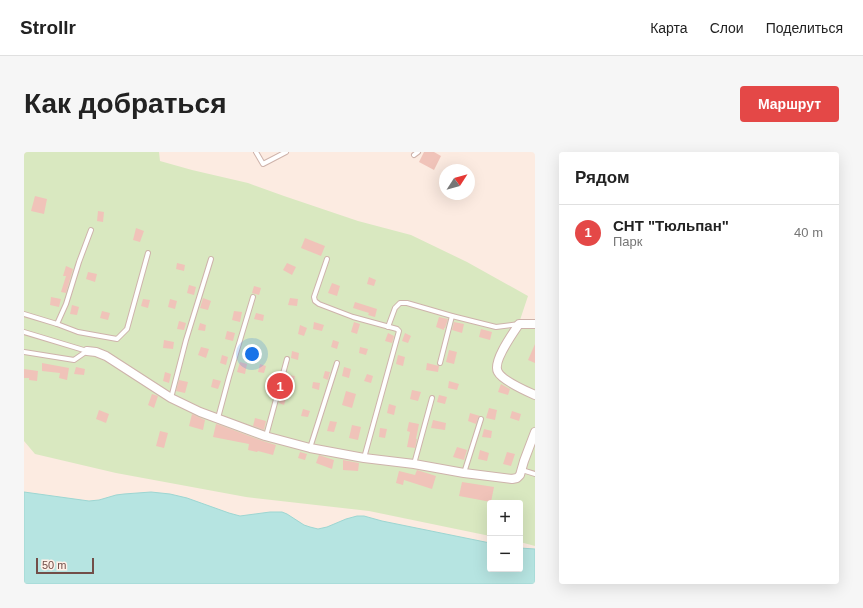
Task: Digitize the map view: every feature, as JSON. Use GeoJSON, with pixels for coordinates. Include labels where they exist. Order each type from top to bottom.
{"type":"FeatureCollection","features":[{"type":"Feature","properties":{"kind":"street"},"geometry":{"type":"LineString","coordinates":[[535,324],[519,324],[502,348],[496,367],[497,372],[504,378],[535,395]]}},
{"type":"Feature","properties":{"kind":"street"},"geometry":{"type":"LineString","coordinates":[[87,351],[96,352],[106,356],[171,398],[218,418],[265,436],[310,448],[364,458],[512,479],[517,478],[520,475],[535,432]]}},
{"type":"Feature","properties":{"kind":"lane"},"geometry":{"type":"LineString","coordinates":[[256,152],[263,164],[286,152]]}},
{"type":"Feature","properties":{"kind":"lane"},"geometry":{"type":"LineString","coordinates":[[57,324],[66,304],[91,230]]}},
{"type":"Feature","properties":{"kind":"lane"},"geometry":{"type":"LineString","coordinates":[[24,314],[78,332],[118,339],[127,329],[148,253]]}},
{"type":"Feature","properties":{"kind":"lane"},"geometry":{"type":"LineString","coordinates":[[171,398],[186,340],[211,259]]}},
{"type":"Feature","properties":{"kind":"lane"},"geometry":{"type":"LineString","coordinates":[[326,259],[314,297],[315,301],[319,304],[353,317],[397,329],[399,331],[364,458]]}},
{"type":"Feature","properties":{"kind":"lane"},"geometry":{"type":"LineString","coordinates":[[218,418],[253,297]]}},
{"type":"Feature","properties":{"kind":"lane"},"geometry":{"type":"LineString","coordinates":[[388,327],[395,308],[400,303],[407,303],[496,327],[519,324]]}},
{"type":"Feature","properties":{"kind":"lane"},"geometry":{"type":"LineString","coordinates":[[440,363],[452,316]]}},
{"type":"Feature","properties":{"kind":"lane"},"geometry":{"type":"LineString","coordinates":[[24,332],[87,351]]}},
{"type":"Feature","properties":{"kind":"lane"},"geometry":{"type":"LineString","coordinates":[[24,352],[74,360],[87,351]]}},
{"type":"Feature","properties":{"kind":"lane"},"geometry":{"type":"LineString","coordinates":[[265,436],[287,359]]}},
{"type":"Feature","properties":{"kind":"lane"},"geometry":{"type":"LineString","coordinates":[[310,448],[337,363]]}},
{"type":"Feature","properties":{"kind":"lane"},"geometry":{"type":"LineString","coordinates":[[414,464],[432,398]]}},
{"type":"Feature","properties":{"kind":"lane"},"geometry":{"type":"LineString","coordinates":[[464,473],[482,419]]}},
{"type":"Feature","properties":{"kind":"lane"},"geometry":{"type":"LineString","coordinates":[[522,470],[535,474]]}},
{"type":"Feature","properties":{"kind":"green space"},"geometry":{"type":"Polygon","coordinates":[[[24,152],[159,152],[160,161],[248,183],[358,221],[411,235],[467,262],[528,296],[520,320],[535,328],[535,546],[523,543],[523,500],[487,500],[487,535],[369,511],[246,497],[116,473],[35,454],[24,441],[24,152]]]}},
{"type":"Feature","properties":{"kind":"water"},"geometry":{"type":"Polygon","coordinates":[[[24,492],[89,501],[124,494],[151,492],[170,494],[187,498],[240,516],[282,512],[304,525],[318,529],[346,519],[364,516],[487,542],[487,572],[523,572],[523,548],[535,549],[535,584],[24,584],[24,492]]]}},
{"type":"Feature","properties":{"kind":"building"},"geometry":{"type":"Polygon","coordinates":[[[424,152],[434,152],[441,156],[434,170],[419,162],[424,152]]]}},
{"type":"Feature","properties":{"kind":"building"},"geometry":{"type":"Polygon","coordinates":[[[35,196],[47,199],[44,214],[31,211],[35,196]]]}},
{"type":"Feature","properties":{"kind":"building"},"geometry":{"type":"Polygon","coordinates":[[[98,211],[104,212],[103,222],[97,221],[98,211]]]}},
{"type":"Feature","properties":{"kind":"building"},"geometry":{"type":"Polygon","coordinates":[[[136,228],[144,231],[140,242],[133,240],[136,228]]]}},
{"type":"Feature","properties":{"kind":"building"},"geometry":{"type":"Polygon","coordinates":[[[305,238],[325,246],[321,256],[301,248],[305,238]]]}},
{"type":"Feature","properties":{"kind":"building"},"geometry":{"type":"Polygon","coordinates":[[[177,263],[185,265],[184,271],[176,269],[177,263]]]}},
{"type":"Feature","properties":{"kind":"building"},"geometry":{"type":"Polygon","coordinates":[[[287,263],[296,267],[292,275],[283,270],[287,263]]]}},
{"type":"Feature","properties":{"kind":"building"},"geometry":{"type":"Polygon","coordinates":[[[66,266],[73,269],[66,293],[61,292],[66,276],[63,276],[66,266]]]}},
{"type":"Feature","properties":{"kind":"building"},"geometry":{"type":"Polygon","coordinates":[[[88,272],[97,274],[95,282],[86,279],[88,272]]]}},
{"type":"Feature","properties":{"kind":"building"},"geometry":{"type":"Polygon","coordinates":[[[369,277],[376,280],[374,286],[367,284],[369,277]]]}},
{"type":"Feature","properties":{"kind":"building"},"geometry":{"type":"Polygon","coordinates":[[[332,283],[340,286],[337,296],[328,293],[332,283]]]}},
{"type":"Feature","properties":{"kind":"building"},"geometry":{"type":"Polygon","coordinates":[[[189,285],[196,287],[194,295],[187,293],[189,285]]]}},
{"type":"Feature","properties":{"kind":"building"},"geometry":{"type":"Polygon","coordinates":[[[254,286],[261,288],[259,295],[252,293],[254,286]]]}},
{"type":"Feature","properties":{"kind":"building"},"geometry":{"type":"Polygon","coordinates":[[[51,297],[61,299],[59,307],[50,305],[51,297]]]}},
{"type":"Feature","properties":{"kind":"building"},"geometry":{"type":"Polygon","coordinates":[[[203,298],[211,301],[208,310],[200,308],[203,298]]]}},
{"type":"Feature","properties":{"kind":"building"},"geometry":{"type":"Polygon","coordinates":[[[290,298],[298,299],[297,306],[288,305],[290,298]]]}},
{"type":"Feature","properties":{"kind":"building"},"geometry":{"type":"Polygon","coordinates":[[[143,299],[150,300],[148,308],[141,306],[143,299]]]}},
{"type":"Feature","properties":{"kind":"building"},"geometry":{"type":"Polygon","coordinates":[[[170,299],[177,301],[175,309],[168,307],[170,299]]]}},
{"type":"Feature","properties":{"kind":"building"},"geometry":{"type":"Polygon","coordinates":[[[355,302],[377,309],[375,317],[368,315],[369,313],[353,308],[355,302]]]}},
{"type":"Feature","properties":{"kind":"building"},"geometry":{"type":"Polygon","coordinates":[[[72,305],[79,307],[77,315],[70,314],[72,305]]]}},
{"type":"Feature","properties":{"kind":"building"},"geometry":{"type":"Polygon","coordinates":[[[102,311],[110,313],[108,320],[100,318],[102,311]]]}},
{"type":"Feature","properties":{"kind":"building"},"geometry":{"type":"Polygon","coordinates":[[[234,311],[242,312],[240,322],[232,320],[234,311]]]}},
{"type":"Feature","properties":{"kind":"building"},"geometry":{"type":"Polygon","coordinates":[[[256,313],[264,315],[263,321],[254,319],[256,313]]]}},
{"type":"Feature","properties":{"kind":"building"},"geometry":{"type":"Polygon","coordinates":[[[439,317],[448,319],[444,330],[436,327],[439,317]]]}},
{"type":"Feature","properties":{"kind":"building"},"geometry":{"type":"Polygon","coordinates":[[[179,321],[186,323],[184,330],[177,329],[179,321]]]}},
{"type":"Feature","properties":{"kind":"building"},"geometry":{"type":"Polygon","coordinates":[[[314,322],[324,325],[322,331],[313,329],[314,322]]]}},
{"type":"Feature","properties":{"kind":"building"},"geometry":{"type":"Polygon","coordinates":[[[354,322],[360,324],[357,334],[351,332],[354,322]]]}},
{"type":"Feature","properties":{"kind":"building"},"geometry":{"type":"Polygon","coordinates":[[[454,322],[464,324],[462,333],[452,330],[454,322]]]}},
{"type":"Feature","properties":{"kind":"building"},"geometry":{"type":"Polygon","coordinates":[[[200,323],[206,325],[205,331],[198,330],[200,323]]]}},
{"type":"Feature","properties":{"kind":"building"},"geometry":{"type":"Polygon","coordinates":[[[300,325],[307,328],[304,336],[298,334],[300,325]]]}},
{"type":"Feature","properties":{"kind":"building"},"geometry":{"type":"Polygon","coordinates":[[[481,329],[492,332],[490,340],[479,337],[481,329]]]}},
{"type":"Feature","properties":{"kind":"building"},"geometry":{"type":"Polygon","coordinates":[[[227,331],[235,333],[233,341],[225,339],[227,331]]]}},
{"type":"Feature","properties":{"kind":"building"},"geometry":{"type":"Polygon","coordinates":[[[388,333],[394,336],[392,343],[385,341],[388,333]]]}},
{"type":"Feature","properties":{"kind":"building"},"geometry":{"type":"Polygon","coordinates":[[[405,333],[411,336],[408,343],[402,341],[405,333]]]}},
{"type":"Feature","properties":{"kind":"building"},"geometry":{"type":"Polygon","coordinates":[[[164,340],[174,342],[173,349],[163,348],[164,340]]]}},
{"type":"Feature","properties":{"kind":"building"},"geometry":{"type":"Polygon","coordinates":[[[333,340],[339,342],[337,349],[331,347],[333,340]]]}},
{"type":"Feature","properties":{"kind":"building"},"geometry":{"type":"Polygon","coordinates":[[[535,344],[535,363],[528,360],[535,344]]]}},
{"type":"Feature","properties":{"kind":"building"},"geometry":{"type":"Polygon","coordinates":[[[201,347],[209,349],[206,358],[198,355],[201,347]]]}},
{"type":"Feature","properties":{"kind":"building"},"geometry":{"type":"Polygon","coordinates":[[[360,347],[368,349],[366,355],[359,353],[360,347]]]}},
{"type":"Feature","properties":{"kind":"building"},"geometry":{"type":"Polygon","coordinates":[[[449,350],[457,352],[454,364],[446,362],[449,350]]]}},
{"type":"Feature","properties":{"kind":"building"},"geometry":{"type":"Polygon","coordinates":[[[292,351],[299,353],[298,360],[291,358],[292,351]]]}},
{"type":"Feature","properties":{"kind":"building"},"geometry":{"type":"Polygon","coordinates":[[[222,355],[228,357],[226,365],[220,363],[222,355]]]}},
{"type":"Feature","properties":{"kind":"building"},"geometry":{"type":"Polygon","coordinates":[[[398,355],[405,357],[403,366],[396,364],[398,355]]]}},
{"type":"Feature","properties":{"kind":"building"},"geometry":{"type":"Polygon","coordinates":[[[240,362],[247,364],[245,374],[237,372],[240,362]]]}},
{"type":"Feature","properties":{"kind":"building"},"geometry":{"type":"Polygon","coordinates":[[[42,363],[69,368],[67,380],[59,378],[60,373],[42,371],[42,363]]]}},
{"type":"Feature","properties":{"kind":"building"},"geometry":{"type":"Polygon","coordinates":[[[427,363],[439,366],[438,372],[426,370],[427,363]]]}},
{"type":"Feature","properties":{"kind":"building"},"geometry":{"type":"Polygon","coordinates":[[[260,364],[266,366],[264,373],[258,372],[260,364]]]}},
{"type":"Feature","properties":{"kind":"building"},"geometry":{"type":"Polygon","coordinates":[[[76,367],[85,369],[84,375],[74,374],[76,367]]]}},
{"type":"Feature","properties":{"kind":"building"},"geometry":{"type":"Polygon","coordinates":[[[344,367],[351,369],[349,378],[342,376],[344,367]]]}},
{"type":"Feature","properties":{"kind":"building"},"geometry":{"type":"Polygon","coordinates":[[[24,369],[38,371],[37,381],[24,378],[24,369]]]}},
{"type":"Feature","properties":{"kind":"building"},"geometry":{"type":"Polygon","coordinates":[[[325,371],[330,372],[328,380],[323,378],[325,371]]]}},
{"type":"Feature","properties":{"kind":"building"},"geometry":{"type":"Polygon","coordinates":[[[165,372],[171,374],[169,383],[163,381],[165,372]]]}},
{"type":"Feature","properties":{"kind":"building"},"geometry":{"type":"Polygon","coordinates":[[[367,374],[373,376],[371,383],[364,381],[367,374]]]}},
{"type":"Feature","properties":{"kind":"building"},"geometry":{"type":"Polygon","coordinates":[[[288,375],[295,376],[293,384],[287,383],[288,375]]]}},
{"type":"Feature","properties":{"kind":"building"},"geometry":{"type":"Polygon","coordinates":[[[213,379],[221,381],[218,389],[211,387],[213,379]]]}},
{"type":"Feature","properties":{"kind":"building"},"geometry":{"type":"Polygon","coordinates":[[[179,380],[188,382],[185,393],[176,391],[179,380]]]}},
{"type":"Feature","properties":{"kind":"building"},"geometry":{"type":"Polygon","coordinates":[[[449,381],[459,384],[457,390],[448,388],[449,381]]]}},
{"type":"Feature","properties":{"kind":"building"},"geometry":{"type":"Polygon","coordinates":[[[313,382],[320,383],[319,390],[312,388],[313,382]]]}},
{"type":"Feature","properties":{"kind":"building"},"geometry":{"type":"Polygon","coordinates":[[[501,384],[510,389],[508,395],[498,392],[501,384]]]}},
{"type":"Feature","properties":{"kind":"building"},"geometry":{"type":"Polygon","coordinates":[[[412,390],[421,392],[418,401],[410,399],[412,390]]]}},
{"type":"Feature","properties":{"kind":"building"},"geometry":{"type":"Polygon","coordinates":[[[346,391],[356,394],[352,408],[342,405],[346,391]]]}},
{"type":"Feature","properties":{"kind":"building"},"geometry":{"type":"Polygon","coordinates":[[[152,394],[158,396],[154,408],[148,405],[152,394]]]}},
{"type":"Feature","properties":{"kind":"building"},"geometry":{"type":"Polygon","coordinates":[[[439,395],[447,397],[445,404],[437,402],[439,395]]]}},
{"type":"Feature","properties":{"kind":"building"},"geometry":{"type":"Polygon","coordinates":[[[280,397],[286,399],[284,405],[279,403],[280,397]]]}},
{"type":"Feature","properties":{"kind":"building"},"geometry":{"type":"Polygon","coordinates":[[[389,404],[396,406],[394,415],[387,413],[389,404]]]}},
{"type":"Feature","properties":{"kind":"building"},"geometry":{"type":"Polygon","coordinates":[[[489,408],[497,410],[495,420],[486,418],[489,408]]]}},
{"type":"Feature","properties":{"kind":"building"},"geometry":{"type":"Polygon","coordinates":[[[303,409],[310,411],[308,417],[301,416],[303,409]]]}},
{"type":"Feature","properties":{"kind":"building"},"geometry":{"type":"Polygon","coordinates":[[[99,410],[109,414],[106,423],[96,419],[99,410]]]}},
{"type":"Feature","properties":{"kind":"building"},"geometry":{"type":"Polygon","coordinates":[[[512,411],[521,414],[519,421],[510,418],[512,411]]]}},
{"type":"Feature","properties":{"kind":"building"},"geometry":{"type":"Polygon","coordinates":[[[470,413],[480,416],[476,424],[468,421],[470,413]]]}},
{"type":"Feature","properties":{"kind":"building"},"geometry":{"type":"Polygon","coordinates":[[[192,414],[205,420],[203,430],[189,426],[192,414]]]}},
{"type":"Feature","properties":{"kind":"building"},"geometry":{"type":"Polygon","coordinates":[[[255,418],[266,421],[264,430],[253,426],[255,418]]]}},
{"type":"Feature","properties":{"kind":"building"},"geometry":{"type":"Polygon","coordinates":[[[433,420],[446,423],[445,430],[431,428],[433,420]]]}},
{"type":"Feature","properties":{"kind":"building"},"geometry":{"type":"Polygon","coordinates":[[[330,421],[337,422],[334,432],[327,431],[330,421]]]}},
{"type":"Feature","properties":{"kind":"building"},"geometry":{"type":"Polygon","coordinates":[[[409,422],[419,424],[415,448],[407,447],[410,432],[407,431],[409,422]]]}},
{"type":"Feature","properties":{"kind":"building"},"geometry":{"type":"Polygon","coordinates":[[[216,424],[276,445],[273,455],[248,450],[249,444],[213,437],[216,424]]]}},
{"type":"Feature","properties":{"kind":"building"},"geometry":{"type":"Polygon","coordinates":[[[352,425],[361,427],[358,440],[349,438],[352,425]]]}},
{"type":"Feature","properties":{"kind":"building"},"geometry":{"type":"Polygon","coordinates":[[[380,428],[387,429],[385,438],[379,437],[380,428]]]}},
{"type":"Feature","properties":{"kind":"building"},"geometry":{"type":"Polygon","coordinates":[[[484,429],[492,431],[491,438],[482,437],[484,429]]]}},
{"type":"Feature","properties":{"kind":"building"},"geometry":{"type":"Polygon","coordinates":[[[160,431],[168,433],[164,448],[156,446],[160,431]]]}},
{"type":"Feature","properties":{"kind":"building"},"geometry":{"type":"Polygon","coordinates":[[[457,447],[467,450],[464,460],[453,457],[457,447]]]}},
{"type":"Feature","properties":{"kind":"building"},"geometry":{"type":"Polygon","coordinates":[[[480,450],[489,453],[487,461],[478,459],[480,450]]]}},
{"type":"Feature","properties":{"kind":"building"},"geometry":{"type":"Polygon","coordinates":[[[300,452],[307,454],[305,460],[298,458],[300,452]]]}},
{"type":"Feature","properties":{"kind":"building"},"geometry":{"type":"Polygon","coordinates":[[[507,452],[515,454],[511,466],[503,464],[507,452]]]}},
{"type":"Feature","properties":{"kind":"building"},"geometry":{"type":"Polygon","coordinates":[[[319,455],[334,460],[332,469],[316,463],[319,455]]]}},
{"type":"Feature","properties":{"kind":"building"},"geometry":{"type":"Polygon","coordinates":[[[343,460],[359,463],[358,471],[343,470],[343,460]]]}},
{"type":"Feature","properties":{"kind":"building"},"geometry":{"type":"Polygon","coordinates":[[[417,470],[436,476],[432,489],[404,480],[403,485],[396,483],[399,471],[415,475],[417,470]]]}},
{"type":"Feature","properties":{"kind":"building"},"geometry":{"type":"Polygon","coordinates":[[[462,482],[494,487],[491,500],[487,500],[487,501],[459,496],[462,482]]]}},
{"type":"Feature","properties":{"kind":"place","name":"СНТ \"Тюльпан\""},"geometry":{"type":"Point","coordinates":[280,386]}}]}
